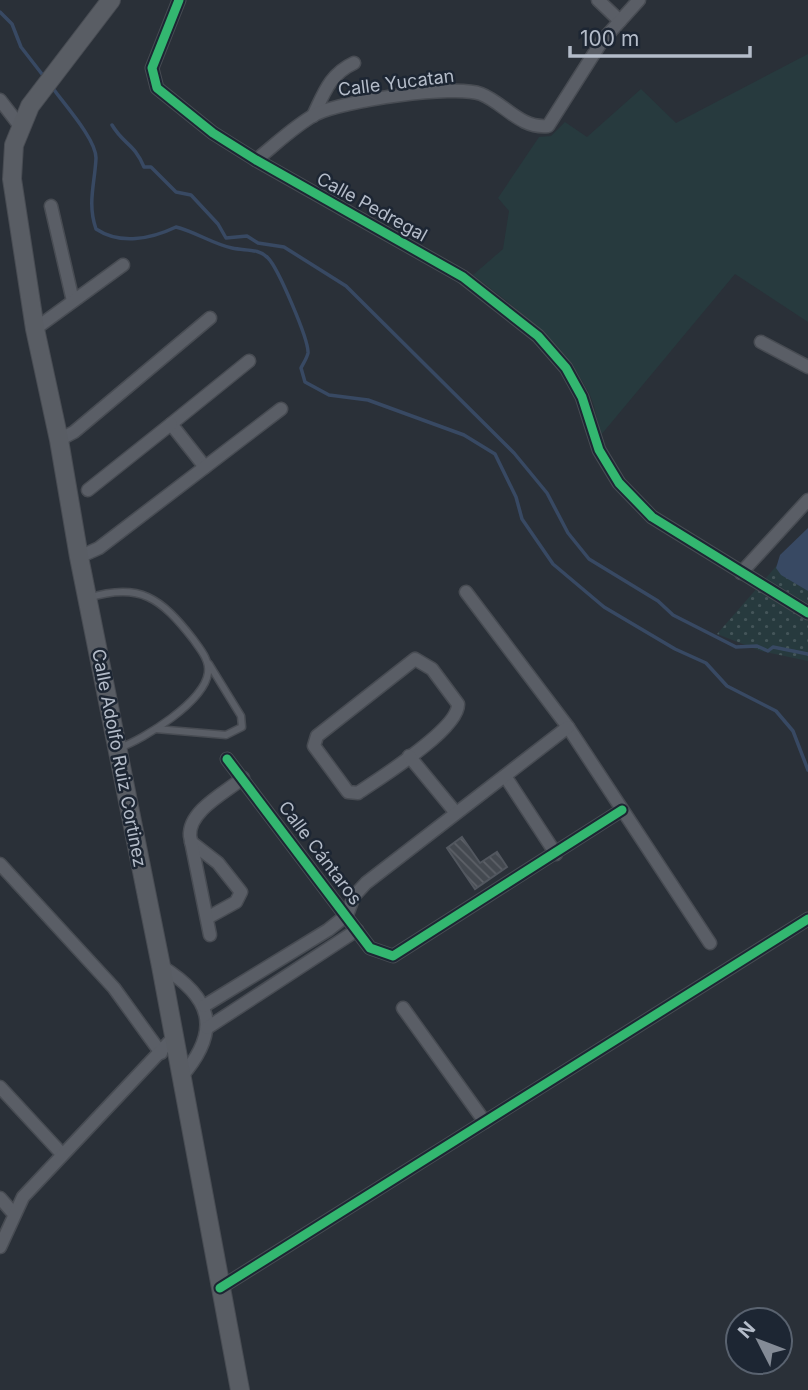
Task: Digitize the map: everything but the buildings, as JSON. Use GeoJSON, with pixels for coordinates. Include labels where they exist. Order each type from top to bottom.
{"type":"FeatureCollection","features":[{"type":"Feature","properties":{"kind":"main road","name":"Calle Adolfo Ruiz Cortinez"},"geometry":{"type":"LineString","coordinates":[[111,0],[30,106],[14,145],[12,179],[35,329],[59,440],[79,557],[240,1390]]}},
{"type":"Feature","properties":{"kind":"street","name":"Calle Pedregal"},"geometry":{"type":"LineString","coordinates":[[179,0],[152,68],[154,82],[204,126],[256,160],[463,277],[503,307],[538,336],[566,368],[582,397],[599,450],[620,483],[652,517],[808,612]]}},
{"type":"Feature","properties":{"kind":"street"},"geometry":{"type":"LineString","coordinates":[[598,0],[620,21],[639,0]]}},
{"type":"Feature","properties":{"kind":"street","name":"Calle Yucatan"},"geometry":{"type":"LineString","coordinates":[[256,160],[313,116],[327,109],[379,99],[468,91],[485,95],[515,117],[538,126],[548,126],[602,41],[620,21]]}},
{"type":"Feature","properties":{"kind":"street"},"geometry":{"type":"LineString","coordinates":[[313,116],[328,82],[340,69],[354,63]]}},
{"type":"Feature","properties":{"kind":"street"},"geometry":{"type":"LineString","coordinates":[[0,100],[20,126]]}},
{"type":"Feature","properties":{"kind":"street"},"geometry":{"type":"LineString","coordinates":[[51,206],[73,301]]}},
{"type":"Feature","properties":{"kind":"street"},"geometry":{"type":"LineString","coordinates":[[35,329],[123,265]]}},
{"type":"Feature","properties":{"kind":"street"},"geometry":{"type":"LineString","coordinates":[[59,440],[74,432],[211,318]]}},
{"type":"Feature","properties":{"kind":"street"},"geometry":{"type":"LineString","coordinates":[[761,342],[808,367]]}},
{"type":"Feature","properties":{"kind":"street"},"geometry":{"type":"LineString","coordinates":[[88,490],[250,361]]}},
{"type":"Feature","properties":{"kind":"street"},"geometry":{"type":"LineString","coordinates":[[79,557],[99,548],[281,409]]}},
{"type":"Feature","properties":{"kind":"street"},"geometry":{"type":"LineString","coordinates":[[171,424],[205,467]]}},
{"type":"Feature","properties":{"kind":"street"},"geometry":{"type":"LineString","coordinates":[[741,573],[808,500]]}},
{"type":"Feature","properties":{"kind":"street"},"geometry":{"type":"LineString","coordinates":[[466,592],[568,727],[710,943]]}},
{"type":"Feature","properties":{"kind":"street"},"geometry":{"type":"LineString","coordinates":[[415,659],[432,669],[458,704],[458,710],[452,722],[409,756],[353,794],[342,787],[314,746],[321,733],[415,659]]}},
{"type":"Feature","properties":{"kind":"street"},"geometry":{"type":"LineString","coordinates":[[204,1006],[312,941],[347,915],[355,897],[366,883],[568,727]]}},
{"type":"Feature","properties":{"kind":"street"},"geometry":{"type":"LineString","coordinates":[[409,756],[456,813]]}},
{"type":"Feature","properties":{"kind":"street","name":"Calle Cántaros"},"geometry":{"type":"LineString","coordinates":[[227,759],[370,948],[393,956],[556,854]]}},
{"type":"Feature","properties":{"kind":"street"},"geometry":{"type":"LineString","coordinates":[[505,776],[556,854],[622,810]]}},
{"type":"Feature","properties":{"kind":"street"},"geometry":{"type":"LineString","coordinates":[[210,935],[191,842],[190,824],[243,778]]}},
{"type":"Feature","properties":{"kind":"street"},"geometry":{"type":"LineString","coordinates":[[191,842],[218,863],[241,892],[236,902],[207,918]]}},
{"type":"Feature","properties":{"kind":"street"},"geometry":{"type":"LineString","coordinates":[[0,864],[114,988],[161,1053]]}},
{"type":"Feature","properties":{"kind":"street"},"geometry":{"type":"LineString","coordinates":[[220,1289],[808,919]]}},
{"type":"Feature","properties":{"kind":"street"},"geometry":{"type":"LineString","coordinates":[[207,1028],[357,930]]}},
{"type":"Feature","properties":{"kind":"street"},"geometry":{"type":"LineString","coordinates":[[160,966],[186,984],[204,1006],[207,1028],[201,1049],[181,1077]]}},
{"type":"Feature","properties":{"kind":"street"},"geometry":{"type":"LineString","coordinates":[[403,1008],[485,1122]]}},
{"type":"Feature","properties":{"kind":"street"},"geometry":{"type":"LineString","coordinates":[[0,1247],[23,1197],[173,1038]]}},
{"type":"Feature","properties":{"kind":"street"},"geometry":{"type":"LineString","coordinates":[[0,1087],[62,1154]]}},
{"type":"Feature","properties":{"kind":"street"},"geometry":{"type":"LineString","coordinates":[[0,1198],[14,1214]]}},
{"type":"Feature","properties":{"kind":"lane"},"geometry":{"type":"LineString","coordinates":[[87,598],[111,591],[128,591],[155,600],[172,612],[225,685],[242,716],[242,727],[234,733],[213,736],[156,729]]}},
{"type":"Feature","properties":{"kind":"lane"},"geometry":{"type":"LineString","coordinates":[[117,749],[156,729],[202,688],[208,675],[208,663]]}},
{"type":"Feature","properties":{"kind":"green space"},"geometry":{"type":"Polygon","coordinates":[[[808,54],[808,322],[735,274],[601,435],[589,393],[566,358],[538,328],[473,275],[503,249],[509,211],[498,198],[539,137],[551,136],[565,122],[587,137],[641,89],[676,123],[808,54]]]}},
{"type":"Feature","properties":{"kind":"green space"},"geometry":{"type":"Polygon","coordinates":[[[808,530],[808,661],[761,651],[717,634],[808,530]]]}},
{"type":"Feature","properties":{"kind":"water"},"geometry":{"type":"Polygon","coordinates":[[[808,528],[808,591],[781,575],[776,568],[780,555],[808,528]]]}},
{"type":"Feature","properties":{"kind":"waterway"},"geometry":{"type":"LineString","coordinates":[[0,12],[12,24],[21,47],[45,78]]}},
{"type":"Feature","properties":{"kind":"waterway"},"geometry":{"type":"LineString","coordinates":[[52,87],[85,131],[95,150],[92,202],[96,229],[115,237],[136,239],[176,227],[225,246],[256,251],[268,258],[279,275],[304,334],[308,353],[301,368],[305,382],[329,395],[368,400],[464,435],[495,454],[516,497],[522,519],[553,564],[604,607],[675,649],[706,663],[727,686],[776,711],[793,731],[808,770]]}},
{"type":"Feature","properties":{"kind":"waterway"},"geometry":{"type":"LineString","coordinates":[[112,125],[136,153],[144,167],[151,167],[176,192],[191,195],[218,224],[226,238],[247,236],[258,243],[284,247],[346,286],[514,453],[547,493],[568,533],[589,559],[658,601],[673,615],[736,647],[757,646],[768,651],[773,647],[808,654]]}},
{"type":"Feature","properties":{"kind":"cycle path"},"geometry":{"type":"LineString","coordinates":[[179,0],[152,68],[157,88],[213,133],[256,160],[463,277],[538,336],[566,368],[582,397],[599,450],[619,483],[652,517],[808,613]]}},
{"type":"Feature","properties":{"kind":"cycle path"},"geometry":{"type":"LineString","coordinates":[[227,759],[370,948],[393,956],[622,810]]}},
{"type":"Feature","properties":{"kind":"cycle path"},"geometry":{"type":"LineString","coordinates":[[220,1288],[808,919]]}}]}
